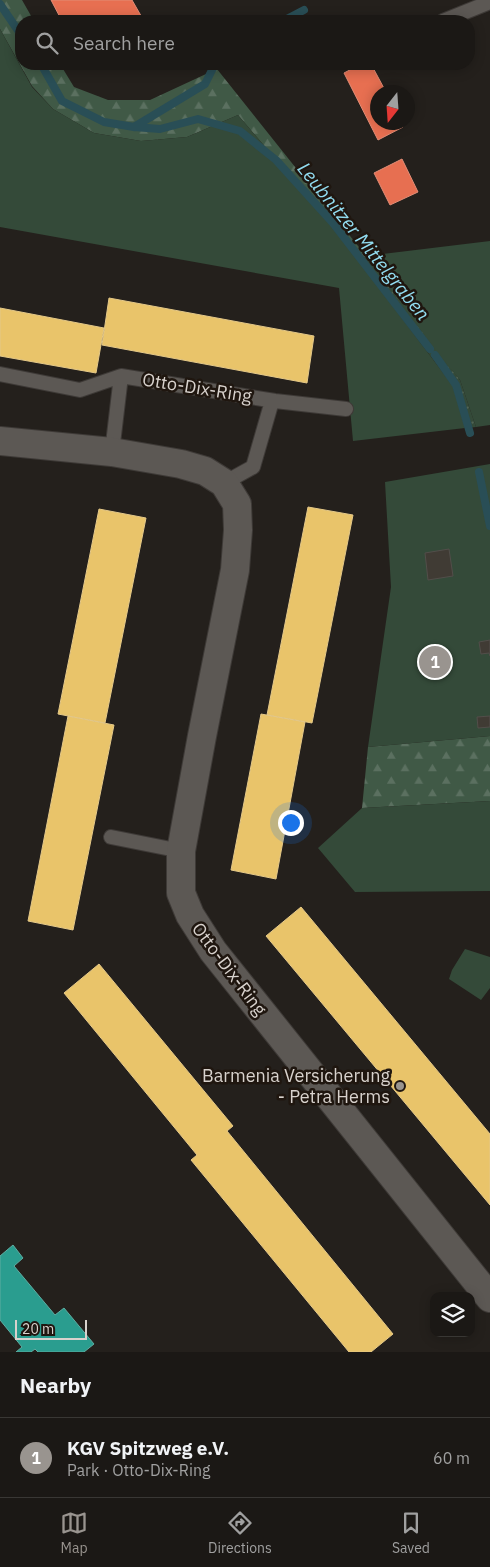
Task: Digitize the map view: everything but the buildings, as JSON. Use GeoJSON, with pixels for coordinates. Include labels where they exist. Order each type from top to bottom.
{"type":"FeatureCollection","features":[{"type":"Feature","properties":{"kind":"street","name":"Otto-Dix-Ring"},"geometry":{"type":"LineString","coordinates":[[0,441],[112,452],[181,464],[205,471],[224,483],[237,504],[235,570],[202,733],[181,851],[181,893],[190,915],[213,951],[490,1298]]}},
{"type":"Feature","properties":{"kind":"lane"},"geometry":{"type":"LineString","coordinates":[[458,15],[490,2]]}},
{"type":"Feature","properties":{"kind":"lane","name":"Otto-Dix-Ring"},"geometry":{"type":"LineString","coordinates":[[0,374],[80,390],[121,376],[272,401],[346,410]]}},
{"type":"Feature","properties":{"kind":"lane","name":"Otto-Dix-Ring"},"geometry":{"type":"LineString","coordinates":[[112,452],[121,376]]}},
{"type":"Feature","properties":{"kind":"lane","name":"Otto-Dix-Ring"},"geometry":{"type":"LineString","coordinates":[[224,483],[253,466],[272,401]]}},
{"type":"Feature","properties":{"kind":"lane"},"geometry":{"type":"LineString","coordinates":[[111,837],[181,851]]}},
{"type":"Feature","properties":{"kind":"green space"},"geometry":{"type":"Polygon","coordinates":[[[0,0],[22,0],[31,15],[15,15],[15,56],[0,29],[0,0]]]}},
{"type":"Feature","properties":{"kind":"green space"},"geometry":{"type":"Polygon","coordinates":[[[0,29],[15,56],[15,70],[23,70],[32,87],[53,109],[94,133],[141,141],[187,137],[238,115],[333,227],[453,386],[465,428],[353,441],[339,288],[0,227],[0,29]]]}},
{"type":"Feature","properties":{"kind":"green space"},"geometry":{"type":"Polygon","coordinates":[[[23,70],[64,70],[74,87],[108,100],[150,100],[206,74],[209,70],[218,70],[366,256],[359,261],[333,227],[238,115],[187,137],[141,141],[94,133],[53,109],[32,86],[23,70]]]}},
{"type":"Feature","properties":{"kind":"green space"},"geometry":{"type":"Polygon","coordinates":[[[490,241],[490,425],[476,427],[460,380],[436,351],[366,256],[490,241]]]}},
{"type":"Feature","properties":{"kind":"green space"},"geometry":{"type":"Polygon","coordinates":[[[366,256],[460,380],[476,427],[465,428],[453,386],[359,261],[366,256]]]}},
{"type":"Feature","properties":{"kind":"green space"},"geometry":{"type":"Polygon","coordinates":[[[490,464],[490,736],[368,747],[391,587],[385,482],[490,464]]]}},
{"type":"Feature","properties":{"kind":"green space"},"geometry":{"type":"Polygon","coordinates":[[[490,736],[490,801],[362,808],[368,747],[490,736]]]}},
{"type":"Feature","properties":{"kind":"green space"},"geometry":{"type":"Polygon","coordinates":[[[490,801],[490,891],[355,892],[318,848],[362,808],[490,801]]]}},
{"type":"Feature","properties":{"kind":"green space"},"geometry":{"type":"Polygon","coordinates":[[[465,949],[490,957],[490,988],[481,1000],[449,979],[452,970],[465,949]]]}},
{"type":"Feature","properties":{"kind":"waterway","name":"Leubnitzer Mittelgraben"},"geometry":{"type":"LineString","coordinates":[[0,4],[15,26]]}},
{"type":"Feature","properties":{"kind":"waterway"},"geometry":{"type":"LineString","coordinates":[[294,15],[304,10]]}},
{"type":"Feature","properties":{"kind":"waterway","name":"Leubnitzer Mittelgraben"},"geometry":{"type":"LineString","coordinates":[[44,70],[62,101],[104,122],[160,129],[198,119],[240,131],[276,160],[333,223],[430,349]]}},
{"type":"Feature","properties":{"kind":"waterway"},"geometry":{"type":"LineString","coordinates":[[134,127],[205,84],[212,70]]}},
{"type":"Feature","properties":{"kind":"waterway"},"geometry":{"type":"LineString","coordinates":[[435,355],[456,385],[470,433]]}},
{"type":"Feature","properties":{"kind":"waterway","name":"Leubnitzer Mittelgraben"},"geometry":{"type":"LineString","coordinates":[[479,472],[490,526]]}},
{"type":"Feature","properties":{"kind":"place","name":"KGV Spitzweg e.V."},"geometry":{"type":"Point","coordinates":[435,662]}},
{"type":"Feature","properties":{"kind":"place","name":"Barmenia Versicherung - Petra Herms"},"geometry":{"type":"Point","coordinates":[400,1086]}}]}
